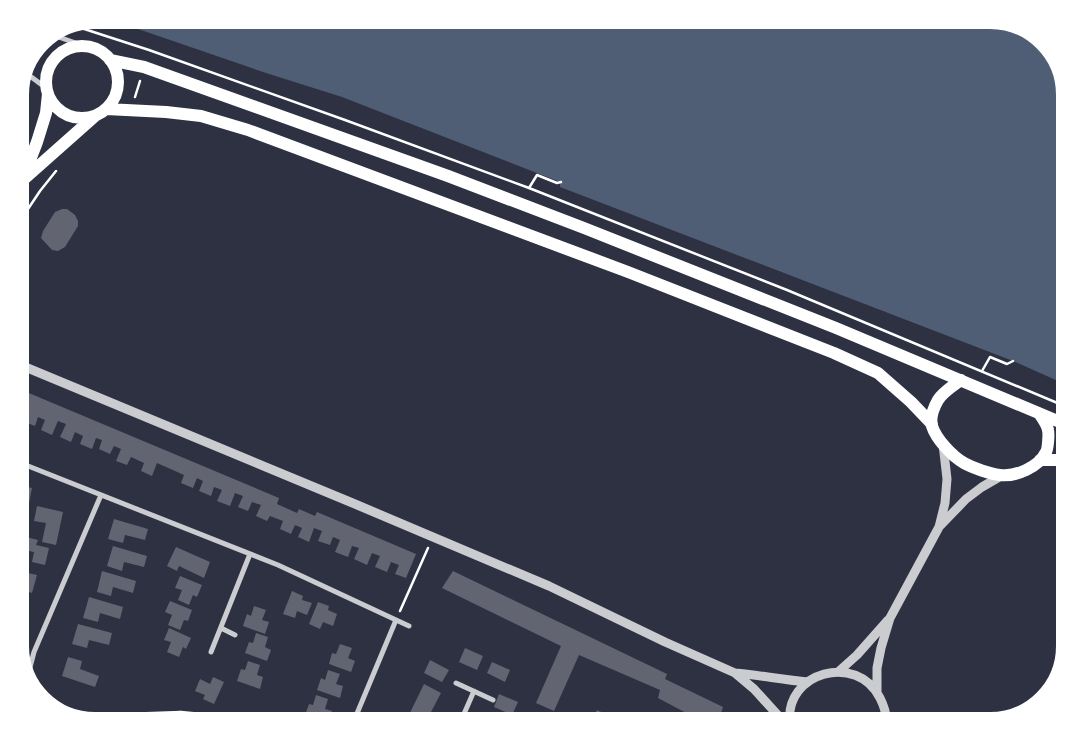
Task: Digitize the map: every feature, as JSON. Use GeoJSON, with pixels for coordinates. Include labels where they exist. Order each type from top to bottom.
{"type":"FeatureCollection","features":[{"type":"Feature","properties":{"kind":"main road"},"geometry":{"type":"LineString","coordinates":[[26,170],[46,113],[46,77],[49,67],[63,51],[73,47],[84,46],[103,52],[115,69],[118,80],[117,91],[113,101],[69,138],[26,179]]}},
{"type":"Feature","properties":{"kind":"main road"},"geometry":{"type":"LineString","coordinates":[[110,60],[144,67],[448,176],[734,287],[1059,421]]}},
{"type":"Feature","properties":{"kind":"main road"},"geometry":{"type":"LineString","coordinates":[[47,91],[53,105],[73,117],[84,118],[101,112],[166,112],[201,116],[248,130],[628,272],[834,352],[878,373],[911,402],[932,424],[936,435],[948,450],[964,463],[981,470],[1002,476],[1024,472],[1040,460],[1047,451],[1048,429],[1039,413]]}},
{"type":"Feature","properties":{"kind":"main road"},"geometry":{"type":"LineString","coordinates":[[932,424],[933,410],[938,399],[961,380]]}},
{"type":"Feature","properties":{"kind":"main road"},"geometry":{"type":"LineString","coordinates":[[1040,460],[1059,460]]}},
{"type":"Feature","properties":{"kind":"street"},"geometry":{"type":"LineString","coordinates":[[58,37],[84,46]]}},
{"type":"Feature","properties":{"kind":"street"},"geometry":{"type":"LineString","coordinates":[[30,75],[47,91]]}},
{"type":"Feature","properties":{"kind":"street"},"geometry":{"type":"LineString","coordinates":[[26,367],[549,586],[665,642],[735,673],[754,689],[777,715]]}},
{"type":"Feature","properties":{"kind":"street"},"geometry":{"type":"LineString","coordinates":[[877,692],[877,668],[890,618],[938,528],[945,503],[948,479],[943,444]]}},
{"type":"Feature","properties":{"kind":"street"},"geometry":{"type":"LineString","coordinates":[[26,465],[278,565],[410,626]]}},
{"type":"Feature","properties":{"kind":"street"},"geometry":{"type":"LineString","coordinates":[[938,528],[966,499],[1002,476]]}},
{"type":"Feature","properties":{"kind":"street"},"geometry":{"type":"LineString","coordinates":[[30,668],[34,652],[101,495]]}},
{"type":"Feature","properties":{"kind":"street"},"geometry":{"type":"LineString","coordinates":[[211,652],[250,554]]}},
{"type":"Feature","properties":{"kind":"street"},"geometry":{"type":"LineString","coordinates":[[838,672],[857,656],[890,618]]}},
{"type":"Feature","properties":{"kind":"street"},"geometry":{"type":"LineString","coordinates":[[356,715],[396,620]]}},
{"type":"Feature","properties":{"kind":"street"},"geometry":{"type":"LineString","coordinates":[[220,628],[235,635]]}},
{"type":"Feature","properties":{"kind":"street"},"geometry":{"type":"LineString","coordinates":[[790,715],[793,701],[798,692],[808,682],[818,676],[838,672],[861,678],[870,685],[877,692],[884,705],[886,715]]}},
{"type":"Feature","properties":{"kind":"street"},"geometry":{"type":"LineString","coordinates":[[735,673],[808,682]]}},
{"type":"Feature","properties":{"kind":"street"},"geometry":{"type":"LineString","coordinates":[[456,683],[493,700]]}},
{"type":"Feature","properties":{"kind":"street"},"geometry":{"type":"LineString","coordinates":[[464,715],[474,691]]}},
{"type":"Feature","properties":{"kind":"path"},"geometry":{"type":"LineString","coordinates":[[529,188],[537,175],[557,183],[561,182]]}},
{"type":"Feature","properties":{"kind":"path"},"geometry":{"type":"LineString","coordinates":[[982,371],[990,357],[1007,364],[1013,361]]}},
{"type":"Feature","properties":{"kind":"path"},"geometry":{"type":"LineString","coordinates":[[396,620],[433,537]]}},
{"type":"Feature","properties":{"kind":"path"},"geometry":{"type":"LineString","coordinates":[[97,715],[180,712],[209,715]]}},
{"type":"Feature","properties":{"kind":"water"},"geometry":{"type":"Polygon","coordinates":[[[129,26],[990,26],[1020,33],[1035,43],[1050,61],[1058,86],[1059,381],[1013,361],[560,187],[560,182],[342,97],[129,26]]]}},
{"type":"Feature","properties":{"kind":"building"},"geometry":{"type":"Polygon","coordinates":[[[67,209],[75,215],[78,226],[65,247],[58,251],[52,250],[41,238],[43,231],[55,212],[67,209]]]}},
{"type":"Feature","properties":{"kind":"building"},"geometry":{"type":"Polygon","coordinates":[[[26,392],[279,498],[277,504],[297,513],[299,509],[315,516],[317,512],[416,554],[406,578],[395,574],[399,565],[391,562],[387,572],[375,567],[380,556],[372,553],[367,565],[354,559],[359,548],[352,546],[348,557],[335,552],[340,540],[333,537],[330,545],[318,541],[322,531],[314,528],[309,542],[298,537],[302,528],[295,525],[291,534],[280,529],[283,521],[270,516],[267,521],[256,516],[261,505],[252,502],[248,511],[238,507],[243,496],[235,493],[230,506],[217,501],[222,490],[214,487],[211,496],[199,491],[203,481],[197,478],[193,488],[181,483],[184,475],[157,463],[152,476],[141,471],[144,463],[131,457],[127,465],[116,461],[121,449],[114,446],[110,454],[99,449],[102,440],[96,438],[92,449],[80,444],[83,436],[75,432],[71,442],[60,437],[66,424],[58,421],[52,435],[41,430],[45,420],[38,417],[35,426],[26,423],[26,392]]]}},
{"type":"Feature","properties":{"kind":"building"},"geometry":{"type":"Polygon","coordinates":[[[26,487],[32,488],[29,503],[26,502],[26,487]]]}},
{"type":"Feature","properties":{"kind":"building"},"geometry":{"type":"Polygon","coordinates":[[[37,506],[63,512],[56,545],[42,542],[46,523],[34,521],[37,506]]]}},
{"type":"Feature","properties":{"kind":"building"},"geometry":{"type":"Polygon","coordinates":[[[114,519],[148,529],[145,540],[125,535],[123,543],[108,539],[114,519]]]}},
{"type":"Feature","properties":{"kind":"building"},"geometry":{"type":"Polygon","coordinates":[[[26,537],[38,540],[36,545],[49,548],[45,565],[32,562],[34,552],[26,550],[26,537]]]}},
{"type":"Feature","properties":{"kind":"building"},"geometry":{"type":"Polygon","coordinates":[[[113,546],[147,556],[144,567],[124,562],[122,571],[107,566],[113,546]]]}},
{"type":"Feature","properties":{"kind":"building"},"geometry":{"type":"Polygon","coordinates":[[[176,547],[210,562],[204,578],[179,566],[177,571],[167,566],[176,547]]]}},
{"type":"Feature","properties":{"kind":"building"},"geometry":{"type":"Polygon","coordinates":[[[102,571],[136,581],[133,593],[113,587],[111,596],[97,592],[102,571]]]}},
{"type":"Feature","properties":{"kind":"building"},"geometry":{"type":"Polygon","coordinates":[[[453,571],[667,674],[665,679],[723,707],[721,713],[725,715],[690,715],[658,698],[660,690],[579,655],[554,711],[536,703],[561,646],[442,588],[453,571]]]}},
{"type":"Feature","properties":{"kind":"building"},"geometry":{"type":"Polygon","coordinates":[[[26,572],[37,575],[32,593],[26,591],[26,572]]]}},
{"type":"Feature","properties":{"kind":"building"},"geometry":{"type":"Polygon","coordinates":[[[180,576],[202,585],[197,597],[193,595],[189,605],[178,600],[182,590],[175,588],[180,576]]]}},
{"type":"Feature","properties":{"kind":"building"},"geometry":{"type":"Polygon","coordinates":[[[292,591],[303,596],[302,600],[312,603],[307,615],[297,611],[295,618],[283,614],[292,591]]]}},
{"type":"Feature","properties":{"kind":"building"},"geometry":{"type":"Polygon","coordinates":[[[89,597],[123,607],[120,619],[100,613],[98,622],[83,618],[89,597]]]}},
{"type":"Feature","properties":{"kind":"building"},"geometry":{"type":"Polygon","coordinates":[[[170,601],[192,610],[188,621],[184,620],[180,630],[168,625],[172,615],[165,612],[170,601]]]}},
{"type":"Feature","properties":{"kind":"building"},"geometry":{"type":"Polygon","coordinates":[[[318,602],[329,606],[328,610],[337,614],[333,626],[323,622],[320,629],[309,624],[318,602]]]}},
{"type":"Feature","properties":{"kind":"building"},"geometry":{"type":"Polygon","coordinates":[[[254,606],[266,610],[262,620],[269,622],[265,634],[243,626],[247,614],[251,616],[254,606]]]}},
{"type":"Feature","properties":{"kind":"building"},"geometry":{"type":"Polygon","coordinates":[[[78,624],[112,633],[109,645],[89,640],[87,648],[72,644],[78,624]]]}},
{"type":"Feature","properties":{"kind":"building"},"geometry":{"type":"Polygon","coordinates":[[[169,628],[191,638],[186,649],[183,647],[179,657],[167,652],[171,642],[164,640],[169,628]]]}},
{"type":"Feature","properties":{"kind":"building"},"geometry":{"type":"Polygon","coordinates":[[[256,633],[268,637],[265,647],[271,650],[267,661],[245,653],[249,642],[253,643],[256,633]]]}},
{"type":"Feature","properties":{"kind":"building"},"geometry":{"type":"Polygon","coordinates":[[[340,644],[352,648],[348,658],[355,661],[351,672],[329,664],[332,653],[336,654],[340,644]]]}},
{"type":"Feature","properties":{"kind":"building"},"geometry":{"type":"Polygon","coordinates":[[[465,648],[483,656],[477,670],[459,662],[465,648]]]}},
{"type":"Feature","properties":{"kind":"building"},"geometry":{"type":"Polygon","coordinates":[[[68,657],[82,661],[80,669],[99,676],[95,687],[62,676],[68,657]]]}},
{"type":"Feature","properties":{"kind":"building"},"geometry":{"type":"Polygon","coordinates":[[[430,660],[449,670],[442,682],[424,673],[430,660]]]}},
{"type":"Feature","properties":{"kind":"building"},"geometry":{"type":"Polygon","coordinates":[[[248,661],[260,665],[257,675],[263,677],[260,689],[237,681],[241,669],[245,670],[248,661]]]}},
{"type":"Feature","properties":{"kind":"building"},"geometry":{"type":"Polygon","coordinates":[[[492,662],[510,670],[505,682],[487,673],[492,662]]]}},
{"type":"Feature","properties":{"kind":"building"},"geometry":{"type":"Polygon","coordinates":[[[328,670],[340,674],[336,684],[343,686],[340,698],[317,690],[321,678],[325,680],[328,670]]]}},
{"type":"Feature","properties":{"kind":"building"},"geometry":{"type":"Polygon","coordinates":[[[213,677],[224,682],[214,704],[203,699],[205,695],[195,691],[200,679],[210,684],[213,677]]]}},
{"type":"Feature","properties":{"kind":"building"},"geometry":{"type":"Polygon","coordinates":[[[424,684],[441,693],[429,715],[409,715],[424,684]]]}},
{"type":"Feature","properties":{"kind":"building"},"geometry":{"type":"Polygon","coordinates":[[[499,694],[518,702],[512,715],[494,707],[499,694]]]}},
{"type":"Feature","properties":{"kind":"building"},"geometry":{"type":"Polygon","coordinates":[[[316,695],[328,699],[325,709],[332,711],[331,715],[305,715],[309,704],[313,705],[316,695]]]}},
{"type":"Feature","properties":{"kind":"building"},"geometry":{"type":"Polygon","coordinates":[[[597,710],[608,715],[594,715],[597,710]]]}}]}
